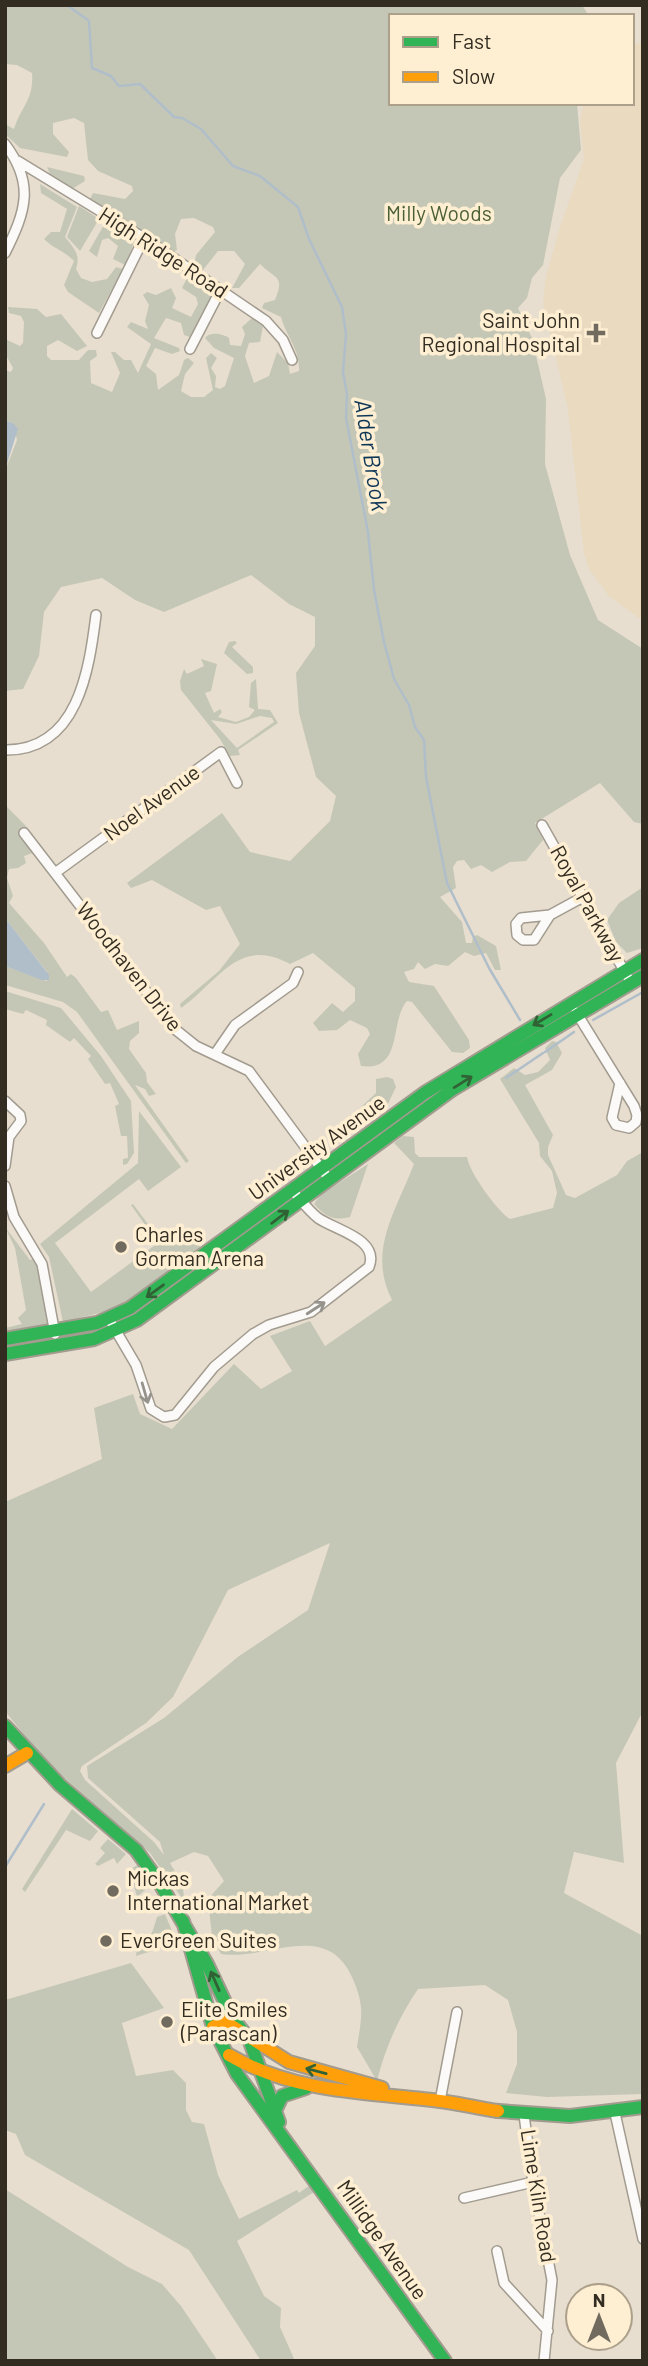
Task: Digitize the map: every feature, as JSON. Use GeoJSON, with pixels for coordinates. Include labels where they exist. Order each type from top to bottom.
{"type":"FeatureCollection","features":[{"type":"Feature","properties":{"kind":"main road","name":"University Avenue"},"geometry":{"type":"LineString","coordinates":[[5,1354],[115,1332],[144,1316],[453,1089],[643,960]]}},
{"type":"Feature","properties":{"kind":"main road","name":"University Avenue"},"geometry":{"type":"LineString","coordinates":[[5,1339],[109,1319],[144,1299],[291,1189],[458,1070],[637,979]]}},
{"type":"Feature","properties":{"kind":"main road","name":"Millidge Avenue"},"geometry":{"type":"LineString","coordinates":[[5,1726],[27,1753],[136,1850],[183,1921],[233,2019],[249,2039],[274,2113],[288,2140]]}},
{"type":"Feature","properties":{"kind":"main road"},"geometry":{"type":"LineString","coordinates":[[5,1766],[27,1753]]}},
{"type":"Feature","properties":{"kind":"main road","name":"Millidge Avenue"},"geometry":{"type":"LineString","coordinates":[[183,1921],[213,2027],[237,2074],[288,2140],[446,2361]]}},
{"type":"Feature","properties":{"kind":"main road"},"geometry":{"type":"LineString","coordinates":[[213,2027],[224,2021],[276,2056],[302,2067],[435,2100]]}},
{"type":"Feature","properties":{"kind":"main road"},"geometry":{"type":"LineString","coordinates":[[226,2052],[261,2073],[314,2086],[435,2100],[524,2115],[578,2117],[643,2107]]}},
{"type":"Feature","properties":{"kind":"main road"},"geometry":{"type":"LineString","coordinates":[[274,2113],[277,2102],[289,2091],[314,2086]]}},
{"type":"Feature","properties":{"kind":"street"},"geometry":{"type":"LineString","coordinates":[[5,144],[18,161],[24,180],[20,221],[5,253]]}},
{"type":"Feature","properties":{"kind":"street","name":"High Ridge Road"},"geometry":{"type":"LineString","coordinates":[[18,161],[144,238],[274,329],[283,340],[292,360]]}},
{"type":"Feature","properties":{"kind":"street"},"geometry":{"type":"LineString","coordinates":[[97,333],[144,238]]}},
{"type":"Feature","properties":{"kind":"street"},"geometry":{"type":"LineString","coordinates":[[190,349],[220,291]]}},
{"type":"Feature","properties":{"kind":"street"},"geometry":{"type":"LineString","coordinates":[[5,750],[23,749],[42,742],[68,717],[88,677],[96,615]]}},
{"type":"Feature","properties":{"kind":"street","name":"Noel Avenue"},"geometry":{"type":"LineString","coordinates":[[55,873],[221,752],[237,783]]}},
{"type":"Feature","properties":{"kind":"street","name":"Royal Parkway"},"geometry":{"type":"LineString","coordinates":[[542,825],[624,971],[637,979]]}},
{"type":"Feature","properties":{"kind":"street","name":"Woodhaven Drive"},"geometry":{"type":"LineString","coordinates":[[24,833],[174,1028],[191,1043],[249,1071],[328,1179]]}},
{"type":"Feature","properties":{"kind":"street"},"geometry":{"type":"LineString","coordinates":[[550,915],[583,897]]}},
{"type":"Feature","properties":{"kind":"street"},"geometry":{"type":"LineString","coordinates":[[215,1054],[235,1025],[293,983],[299,972]]}},
{"type":"Feature","properties":{"kind":"street"},"geometry":{"type":"LineString","coordinates":[[574,1009],[620,1083],[637,1115],[634,1125],[624,1128],[616,1125],[612,1115],[620,1083]]}},
{"type":"Feature","properties":{"kind":"street"},"geometry":{"type":"LineString","coordinates":[[5,1101],[20,1115],[22,1121],[9,1137],[5,1166]]}},
{"type":"Feature","properties":{"kind":"street"},"geometry":{"type":"LineString","coordinates":[[5,1186],[14,1217],[42,1264],[57,1345]]}},
{"type":"Feature","properties":{"kind":"street"},"geometry":{"type":"LineString","coordinates":[[109,1319],[137,1367],[151,1409],[164,1417],[175,1415],[214,1367],[253,1334],[311,1312],[369,1267],[371,1255],[364,1244],[321,1220],[291,1189]]}},
{"type":"Feature","properties":{"kind":"street"},"geometry":{"type":"LineString","coordinates":[[435,2100],[457,2012]]}},
{"type":"Feature","properties":{"kind":"street"},"geometry":{"type":"LineString","coordinates":[[615,2113],[643,2239]]}},
{"type":"Feature","properties":{"kind":"street","name":"Lime Kiln Road"},"geometry":{"type":"LineString","coordinates":[[524,2115],[533,2182],[552,2280],[544,2361]]}},
{"type":"Feature","properties":{"kind":"street"},"geometry":{"type":"LineString","coordinates":[[464,2198],[533,2182]]}},
{"type":"Feature","properties":{"kind":"street"},"geometry":{"type":"LineString","coordinates":[[497,2251],[504,2283],[548,2331]]}},
{"type":"Feature","properties":{"kind":"shaded area","name":"Saint John Regional Hospital"},"geometry":{"type":"Polygon","coordinates":[[[643,42],[643,621],[609,596],[589,569],[584,553],[568,409],[543,303],[546,277],[559,230],[584,159],[580,120],[584,105],[634,105],[634,44],[643,42]]]}},
{"type":"Feature","properties":{"kind":"green space","name":"Milly Woods"},"geometry":{"type":"Polygon","coordinates":[[[5,5],[582,5],[588,14],[389,14],[389,105],[577,105],[581,150],[560,178],[543,265],[532,278],[527,298],[518,308],[532,338],[546,399],[545,464],[570,555],[598,620],[643,649],[643,824],[634,822],[600,783],[535,823],[543,840],[526,861],[510,862],[492,872],[481,865],[471,869],[464,860],[457,861],[453,867],[456,888],[440,897],[462,922],[466,943],[472,943],[473,937],[477,935],[496,946],[501,970],[495,970],[486,953],[474,956],[465,952],[448,966],[435,964],[425,969],[418,962],[414,969],[404,972],[409,982],[434,986],[469,1040],[470,1048],[463,1053],[452,1052],[412,1002],[407,1001],[398,1020],[390,1053],[384,1061],[375,1066],[361,1066],[358,1054],[370,1034],[367,1028],[350,1020],[337,1030],[319,1031],[313,1023],[332,1003],[343,1012],[355,1001],[355,988],[313,953],[290,964],[257,955],[243,958],[219,974],[181,1008],[180,1004],[219,971],[240,944],[220,906],[206,910],[152,880],[131,888],[127,883],[222,813],[250,852],[290,861],[330,821],[336,796],[316,777],[299,713],[296,673],[315,646],[315,617],[289,604],[251,575],[164,612],[135,600],[102,578],[61,587],[44,612],[39,656],[23,689],[5,691],[5,471],[17,440],[13,423],[5,421],[5,370],[11,372],[13,368],[7,357],[5,339],[20,346],[23,343],[24,322],[21,316],[9,313],[8,307],[37,309],[46,317],[61,314],[87,346],[77,351],[58,340],[47,346],[47,356],[51,360],[79,360],[88,350],[96,350],[97,356],[90,361],[91,383],[112,392],[120,373],[111,352],[124,360],[131,360],[138,373],[151,344],[127,327],[131,322],[148,329],[145,321],[149,305],[143,295],[147,292],[156,295],[171,288],[176,298],[172,308],[191,317],[198,304],[196,297],[182,288],[187,278],[207,288],[212,298],[190,337],[184,335],[181,323],[166,318],[154,338],[179,348],[180,351],[172,354],[155,348],[146,366],[156,374],[158,390],[179,375],[184,360],[188,358],[194,363],[185,374],[181,391],[191,397],[204,397],[213,390],[206,358],[211,353],[217,358],[211,368],[216,376],[215,387],[220,389],[225,386],[234,358],[214,348],[205,338],[210,334],[220,334],[229,338],[230,345],[241,346],[245,334],[242,327],[252,318],[263,326],[260,342],[249,343],[245,356],[254,383],[269,376],[277,352],[288,363],[290,374],[299,371],[299,363],[281,317],[262,308],[264,303],[275,300],[279,286],[277,279],[260,264],[239,288],[232,288],[245,264],[234,251],[218,251],[203,270],[194,266],[196,255],[215,232],[213,227],[194,218],[181,219],[175,234],[177,250],[173,252],[90,199],[93,193],[125,199],[133,191],[132,186],[98,171],[88,160],[84,123],[74,118],[53,123],[53,134],[69,152],[67,157],[20,148],[5,134],[5,124],[14,129],[29,97],[32,73],[17,65],[5,64],[5,5]]]}},
{"type":"Feature","properties":{"kind":"green space"},"geometry":{"type":"Polygon","coordinates":[[[47,167],[84,176],[85,181],[72,189],[50,175],[47,167]]]}},
{"type":"Feature","properties":{"kind":"green space"},"geometry":{"type":"Polygon","coordinates":[[[40,184],[77,207],[65,237],[76,252],[76,269],[81,278],[92,282],[107,279],[116,267],[123,269],[99,313],[68,292],[64,285],[74,261],[44,239],[51,232],[60,232],[67,209],[41,193],[40,184]]]}},
{"type":"Feature","properties":{"kind":"green space"},"geometry":{"type":"Polygon","coordinates":[[[79,206],[99,219],[80,251],[67,237],[79,206]]]}},
{"type":"Feature","properties":{"kind":"green space"},"geometry":{"type":"Polygon","coordinates":[[[105,223],[135,240],[125,265],[113,259],[118,246],[108,238],[102,240],[97,257],[89,251],[105,223]]]}},
{"type":"Feature","properties":{"kind":"green space"},"geometry":{"type":"Polygon","coordinates":[[[229,642],[237,643],[232,647],[253,667],[253,673],[247,674],[224,653],[229,642]]]}},
{"type":"Feature","properties":{"kind":"green space"},"geometry":{"type":"Polygon","coordinates":[[[201,659],[217,664],[211,691],[205,693],[214,713],[220,709],[222,712],[218,717],[236,722],[249,717],[255,710],[249,707],[251,683],[256,679],[258,709],[270,710],[278,723],[238,750],[240,755],[230,756],[220,739],[181,690],[180,681],[184,669],[187,674],[204,666],[201,659]],[[260,716],[236,724],[211,720],[237,748],[274,722],[272,718],[260,716]]]}},
{"type":"Feature","properties":{"kind":"green space"},"geometry":{"type":"Polygon","coordinates":[[[5,805],[28,828],[19,836],[33,853],[24,856],[26,863],[9,869],[7,878],[13,896],[9,903],[44,943],[67,977],[71,974],[76,978],[101,1012],[108,1010],[117,1030],[139,1021],[139,1033],[130,1041],[129,1049],[146,1073],[147,1082],[156,1094],[149,1096],[145,1089],[135,1085],[189,1161],[186,1163],[77,1012],[63,1002],[5,985],[5,966],[47,981],[47,972],[5,918],[5,805]]]}},
{"type":"Feature","properties":{"kind":"green space"},"geometry":{"type":"Polygon","coordinates":[[[643,887],[643,948],[627,953],[616,942],[607,920],[619,903],[643,887]]]}},
{"type":"Feature","properties":{"kind":"green space"},"geometry":{"type":"Polygon","coordinates":[[[5,991],[61,1008],[101,1056],[131,1101],[134,1153],[127,1164],[123,1165],[123,1159],[128,1158],[127,1136],[121,1136],[115,1106],[119,1104],[110,1083],[105,1084],[88,1059],[91,1056],[74,1038],[70,1042],[46,1025],[47,1020],[26,1010],[23,1014],[5,1009],[5,991]]]}},
{"type":"Feature","properties":{"kind":"green space"},"geometry":{"type":"Polygon","coordinates":[[[552,1041],[556,1042],[562,1053],[552,1070],[525,1085],[553,1135],[548,1155],[566,1195],[575,1198],[617,1175],[627,1161],[643,1152],[643,1711],[616,1763],[624,1863],[574,1852],[564,1893],[643,1936],[643,2094],[547,2097],[506,2093],[517,2064],[517,2032],[508,2000],[485,1985],[418,1989],[393,2033],[377,2081],[357,2047],[360,2003],[351,1975],[340,1959],[326,1950],[310,1946],[239,1955],[221,1954],[212,1937],[208,1899],[224,1881],[208,1856],[194,1852],[170,1863],[183,1885],[184,1901],[150,1853],[43,1759],[5,1711],[5,1502],[102,1459],[94,1408],[133,1394],[140,1414],[172,1429],[234,1364],[261,1389],[292,1371],[270,1336],[310,1321],[325,1346],[392,1300],[382,1265],[383,1248],[387,1231],[414,1164],[394,1143],[403,1136],[414,1137],[415,1153],[419,1157],[467,1157],[484,1191],[510,1219],[553,1208],[557,1193],[552,1171],[540,1156],[539,1143],[500,1079],[514,1068],[525,1075],[538,1072],[550,1060],[545,1048],[552,1041]],[[330,1543],[228,1590],[173,1697],[146,1723],[82,1766],[80,1771],[85,1780],[154,1842],[164,1855],[160,1842],[88,1778],[87,1766],[164,1718],[239,1656],[308,1610],[330,1543]]]}},
{"type":"Feature","properties":{"kind":"green space"},"geometry":{"type":"Polygon","coordinates":[[[376,1079],[393,1079],[396,1087],[385,1110],[372,1120],[367,1119],[361,1107],[376,1093],[376,1079]]]}},
{"type":"Feature","properties":{"kind":"green space"},"geometry":{"type":"Polygon","coordinates":[[[139,1111],[181,1167],[148,1191],[139,1179],[55,1243],[91,1292],[158,1243],[131,1205],[133,1204],[163,1244],[186,1229],[201,1248],[115,1309],[63,1322],[49,1257],[40,1244],[138,1163],[139,1111]]]}},
{"type":"Feature","properties":{"kind":"green space"},"geometry":{"type":"Polygon","coordinates":[[[368,1164],[350,1217],[330,1217],[314,1204],[320,1195],[368,1164]]]}},
{"type":"Feature","properties":{"kind":"green space"},"geometry":{"type":"Polygon","coordinates":[[[5,1227],[30,1260],[36,1258],[38,1261],[49,1325],[5,1333],[5,1328],[22,1324],[18,1318],[26,1310],[15,1248],[5,1227]]]}},
{"type":"Feature","properties":{"kind":"green space"},"geometry":{"type":"Polygon","coordinates":[[[72,1809],[98,1831],[90,1841],[66,1830],[25,1892],[22,1889],[72,1809]]]}},
{"type":"Feature","properties":{"kind":"green space"},"geometry":{"type":"Polygon","coordinates":[[[108,1839],[126,1854],[117,1864],[114,1858],[98,1866],[95,1864],[105,1853],[100,1848],[108,1839]]]}},
{"type":"Feature","properties":{"kind":"green space"},"geometry":{"type":"Polygon","coordinates":[[[137,1865],[152,1884],[137,1897],[130,1870],[137,1865]]]}},
{"type":"Feature","properties":{"kind":"green space"},"geometry":{"type":"Polygon","coordinates":[[[165,1914],[177,1943],[136,1956],[137,1947],[151,1935],[157,1917],[165,1914]]]}},
{"type":"Feature","properties":{"kind":"green space"},"geometry":{"type":"Polygon","coordinates":[[[131,1963],[164,2008],[122,2023],[136,2076],[173,2070],[186,2083],[186,2110],[192,2122],[204,2124],[218,2175],[239,2219],[297,2190],[299,2193],[310,2185],[314,2192],[237,2241],[264,2296],[281,2308],[280,2327],[295,2361],[261,2361],[189,2250],[25,2155],[16,2134],[5,2130],[5,2000],[131,1963]]]}},
{"type":"Feature","properties":{"kind":"green space"},"geometry":{"type":"Polygon","coordinates":[[[5,2189],[128,2267],[162,2284],[181,2306],[218,2361],[5,2361],[5,2189]]]}},
{"type":"Feature","properties":{"kind":"water"},"geometry":{"type":"Polygon","coordinates":[[[5,421],[13,423],[18,429],[5,470],[5,421]]]}},
{"type":"Feature","properties":{"kind":"water"},"geometry":{"type":"Polygon","coordinates":[[[5,918],[49,975],[49,980],[42,980],[5,966],[5,918]]]}},
{"type":"Feature","properties":{"kind":"waterway","name":"Alder Brook"},"geometry":{"type":"LineString","coordinates":[[67,5],[89,21],[92,68],[111,76],[119,86],[140,84],[174,117],[182,118],[201,129],[233,166],[260,176],[298,207],[309,239],[342,307],[346,334],[343,372],[347,394],[346,418],[368,532],[374,590],[394,679],[409,705],[415,727],[424,740],[426,777],[447,883],[489,968],[520,1020]]}},
{"type":"Feature","properties":{"kind":"waterway","name":"Alder Brook"},"geometry":{"type":"LineString","coordinates":[[593,1020],[643,992]]}},
{"type":"Feature","properties":{"kind":"waterway","name":"Alder Brook"},"geometry":{"type":"LineString","coordinates":[[545,1052],[574,1032]]}},
{"type":"Feature","properties":{"kind":"waterway"},"geometry":{"type":"LineString","coordinates":[[506,1078],[543,1053]]}},
{"type":"Feature","properties":{"kind":"waterway"},"geometry":{"type":"LineString","coordinates":[[5,1867],[44,1804]]}},
{"type":"Feature","properties":{"kind":"traffic: fast"},"geometry":{"type":"LineString","coordinates":[[5,1339],[97,1323],[130,1308],[426,1092],[643,960]]}},
{"type":"Feature","properties":{"kind":"traffic: fast"},"geometry":{"type":"LineString","coordinates":[[5,1354],[94,1339],[137,1320],[453,1089],[643,976]]}},
{"type":"Feature","properties":{"kind":"traffic: fast"},"geometry":{"type":"LineString","coordinates":[[5,1726],[60,1785],[136,1850],[159,1882],[207,1964],[233,2019],[249,2039],[279,2122]]}},
{"type":"Feature","properties":{"kind":"traffic: fast"},"geometry":{"type":"LineString","coordinates":[[183,1921],[213,2027],[237,2074],[445,2361]]}},
{"type":"Feature","properties":{"kind":"traffic: fast"},"geometry":{"type":"LineString","coordinates":[[274,2113],[282,2096],[306,2088]]}},
{"type":"Feature","properties":{"kind":"traffic: fast"},"geometry":{"type":"LineString","coordinates":[[498,2111],[570,2116],[643,2107]]}},
{"type":"Feature","properties":{"kind":"traffic: slow"},"geometry":{"type":"LineString","coordinates":[[5,1766],[27,1753]]}},
{"type":"Feature","properties":{"kind":"traffic: slow"},"geometry":{"type":"LineString","coordinates":[[213,2027],[224,2021],[289,2062],[382,2088]]}},
{"type":"Feature","properties":{"kind":"traffic: slow"},"geometry":{"type":"LineString","coordinates":[[229,2055],[275,2076],[323,2087],[442,2101],[498,2111]]}},
{"type":"Feature","properties":{"kind":"place","name":"Saint John Regional Hospital"},"geometry":{"type":"Point","coordinates":[596,333]}},
{"type":"Feature","properties":{"kind":"place","name":"Charles Gorman Arena"},"geometry":{"type":"Point","coordinates":[121,1247]}},
{"type":"Feature","properties":{"kind":"place","name":"Mickas International Market"},"geometry":{"type":"Point","coordinates":[113,1891]}},
{"type":"Feature","properties":{"kind":"place","name":"EverGreen Suites"},"geometry":{"type":"Point","coordinates":[106,1941]}},
{"type":"Feature","properties":{"kind":"place","name":"Elite Smiles (Parascan)"},"geometry":{"type":"Point","coordinates":[167,2022]}}]}
